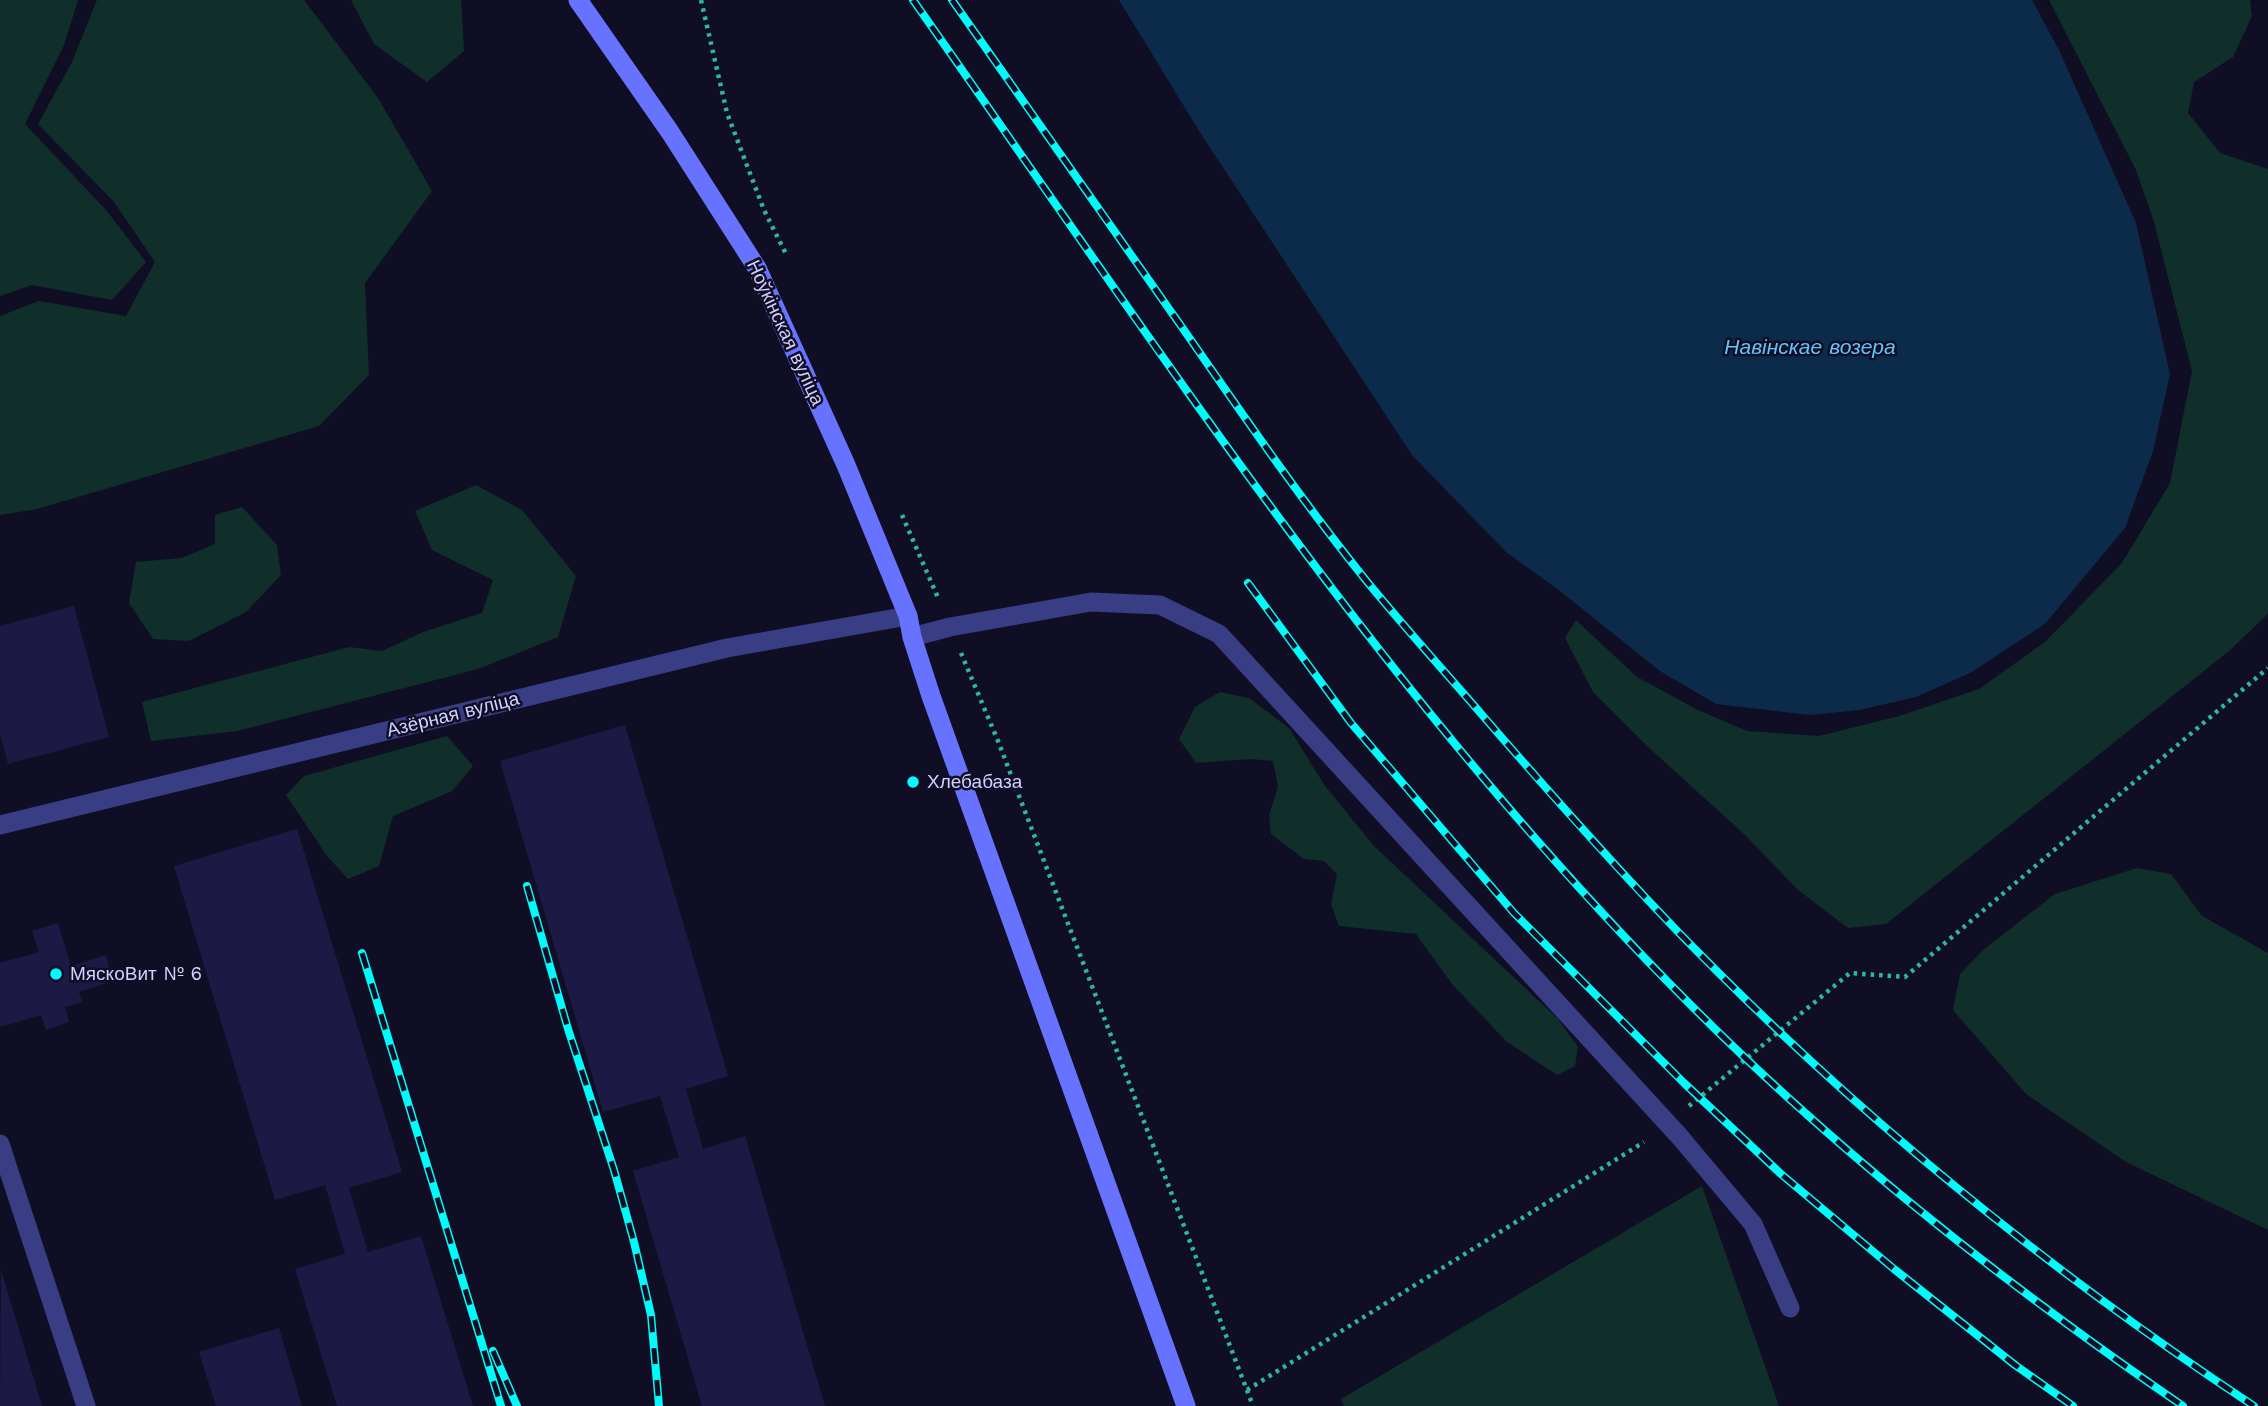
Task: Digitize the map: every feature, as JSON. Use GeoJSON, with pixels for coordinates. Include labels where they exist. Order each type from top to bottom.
{"type":"FeatureCollection","features":[{"type":"Feature","properties":{"kind":"main road","name":"Ноўкінская вуліца"},"geometry":{"type":"LineString","coordinates":[[578,0],[670,132],[757,268],[846,465],[908,616],[931,696],[1186,1406]]}},
{"type":"Feature","properties":{"kind":"street"},"geometry":{"type":"LineString","coordinates":[[912,637],[950,627],[1091,602],[1160,605],[1219,634],[1688,1147],[1753,1224],[1790,1308]]}},
{"type":"Feature","properties":{"kind":"street","name":"Азёрная вуліца"},"geometry":{"type":"LineString","coordinates":[[0,825],[727,648],[908,616]]}},
{"type":"Feature","properties":{"kind":"street"},"geometry":{"type":"LineString","coordinates":[[0,1144],[86,1406]]}},
{"type":"Feature","properties":{"kind":"path"},"geometry":{"type":"LineString","coordinates":[[701,0],[727,113],[764,210],[789,262]]}},
{"type":"Feature","properties":{"kind":"path"},"geometry":{"type":"LineString","coordinates":[[901,514],[1003,754],[1253,1406]]}},
{"type":"Feature","properties":{"kind":"path"},"geometry":{"type":"LineString","coordinates":[[1682,1111],[1850,973],[1905,978],[2268,668]]}},
{"type":"Feature","properties":{"kind":"path"},"geometry":{"type":"LineString","coordinates":[[1247,1390],[1651,1137]]}},
{"type":"Feature","properties":{"kind":"green space"},"geometry":{"type":"Polygon","coordinates":[[[0,0],[78,0],[64,45],[25,124],[106,210],[146,262],[112,300],[32,285],[0,296],[0,0]]]}},
{"type":"Feature","properties":{"kind":"green space"},"geometry":{"type":"Polygon","coordinates":[[[97,0],[304,0],[378,98],[432,191],[365,283],[369,375],[319,426],[37,509],[0,515],[0,316],[39,301],[126,316],[155,262],[114,202],[38,124],[72,62],[97,0]]]}},
{"type":"Feature","properties":{"kind":"green space"},"geometry":{"type":"Polygon","coordinates":[[[351,0],[461,0],[464,51],[427,82],[374,44],[351,0]]]}},
{"type":"Feature","properties":{"kind":"green space"},"geometry":{"type":"Polygon","coordinates":[[[2049,0],[2250,0],[2252,16],[2233,57],[2194,82],[2188,113],[2220,153],[2268,169],[2268,614],[2229,651],[1886,924],[1848,928],[1798,890],[1744,834],[1647,746],[1593,692],[1565,638],[1576,620],[1637,677],[1698,710],[1747,731],[1819,736],[1899,716],[1979,689],[2045,642],[2122,563],[2170,483],[2192,371],[2154,222],[2136,170],[2049,0]]]}},
{"type":"Feature","properties":{"kind":"green space"},"geometry":{"type":"Polygon","coordinates":[[[476,485],[522,510],[576,576],[558,637],[478,669],[237,731],[151,741],[142,702],[349,647],[382,651],[423,632],[482,613],[493,580],[432,550],[415,511],[476,485]]]}},
{"type":"Feature","properties":{"kind":"green space"},"geometry":{"type":"Polygon","coordinates":[[[242,507],[277,545],[281,575],[246,612],[189,641],[153,639],[129,603],[136,562],[182,558],[215,544],[215,515],[242,507]]]}},
{"type":"Feature","properties":{"kind":"green space"},"geometry":{"type":"Polygon","coordinates":[[[1220,692],[1249,698],[1289,728],[1325,786],[1374,846],[1558,1019],[1578,1047],[1575,1066],[1557,1075],[1506,1041],[1452,984],[1416,934],[1339,926],[1331,904],[1337,874],[1324,861],[1304,859],[1271,834],[1269,815],[1278,787],[1273,761],[1251,759],[1196,763],[1179,739],[1195,707],[1220,692]]]}},
{"type":"Feature","properties":{"kind":"green space"},"geometry":{"type":"Polygon","coordinates":[[[447,736],[473,766],[452,791],[393,816],[379,866],[348,879],[327,856],[286,795],[304,776],[447,736]]]}},
{"type":"Feature","properties":{"kind":"green space"},"geometry":{"type":"Polygon","coordinates":[[[2137,868],[2171,874],[2202,916],[2268,953],[2268,1230],[2126,1162],[2026,1094],[1953,1010],[1960,974],[1983,950],[2055,894],[2137,868]]]}},
{"type":"Feature","properties":{"kind":"green space"},"geometry":{"type":"Polygon","coordinates":[[[1702,1186],[1779,1406],[1344,1406],[1341,1399],[1702,1186]]]}},
{"type":"Feature","properties":{"kind":"water","name":"Навінскае возера"},"geometry":{"type":"Polygon","coordinates":[[[1119,0],[2032,0],[2059,50],[2136,223],[2170,374],[2153,451],[2125,528],[2045,624],[1970,673],[1916,697],[1859,710],[1810,715],[1716,704],[1660,671],[1560,591],[1506,552],[1412,455],[1201,134],[1119,0]]]}},
{"type":"Feature","properties":{"kind":"building"},"geometry":{"type":"Polygon","coordinates":[[[74,606],[109,737],[8,764],[0,734],[0,626],[74,606]]]}},
{"type":"Feature","properties":{"kind":"building"},"geometry":{"type":"Polygon","coordinates":[[[625,725],[728,1076],[686,1089],[703,1149],[745,1136],[825,1406],[702,1406],[633,1171],[679,1157],[660,1096],[603,1112],[500,761],[625,725]]]}},
{"type":"Feature","properties":{"kind":"building"},"geometry":{"type":"Polygon","coordinates":[[[297,829],[402,1172],[349,1188],[368,1252],[421,1236],[473,1406],[337,1406],[295,1269],[345,1254],[325,1185],[275,1200],[174,866],[297,829]]]}},
{"type":"Feature","properties":{"kind":"building","name":"МяскоВит № 6"},"geometry":{"type":"Polygon","coordinates":[[[58,923],[71,966],[106,955],[113,981],[79,992],[82,1002],[65,1007],[69,1022],[46,1030],[41,1015],[0,1027],[0,963],[39,952],[32,931],[58,923]]]}},
{"type":"Feature","properties":{"kind":"building"},"geometry":{"type":"Polygon","coordinates":[[[1,1270],[42,1406],[0,1406],[1,1270]]]}},
{"type":"Feature","properties":{"kind":"building"},"geometry":{"type":"Polygon","coordinates":[[[279,1328],[302,1406],[216,1406],[199,1352],[279,1328]]]}},
{"type":"Feature","properties":{"kind":"railway"},"geometry":{"type":"LineString","coordinates":[[913,0],[1202,412],[1302,548],[1404,681],[1511,810],[1623,935],[1741,1054],[1900,1195],[2068,1325],[2183,1406]]}},
{"type":"Feature","properties":{"kind":"railway"},"geometry":{"type":"LineString","coordinates":[[952,0],[1253,429],[1345,554],[1557,801],[1633,884],[1750,1004],[1887,1129],[1957,1188],[2103,1301],[2254,1406]]}},
{"type":"Feature","properties":{"kind":"railway"},"geometry":{"type":"LineString","coordinates":[[1248,583],[1351,723],[1514,913],[1684,1083],[1781,1174],[1894,1269],[2015,1365],[2073,1406]]}},
{"type":"Feature","properties":{"kind":"railway"},"geometry":{"type":"LineString","coordinates":[[527,886],[634,1242],[651,1315],[659,1406]]}},
{"type":"Feature","properties":{"kind":"railway"},"geometry":{"type":"LineString","coordinates":[[362,953],[501,1406]]}},
{"type":"Feature","properties":{"kind":"railway"},"geometry":{"type":"LineString","coordinates":[[493,1351],[517,1406]]}},
{"type":"Feature","properties":{"kind":"place","name":"Хлебабаза"},"geometry":{"type":"Point","coordinates":[913,782]}},
{"type":"Feature","properties":{"kind":"place","name":"МяскоВит № 6"},"geometry":{"type":"Point","coordinates":[56,974]}}]}
